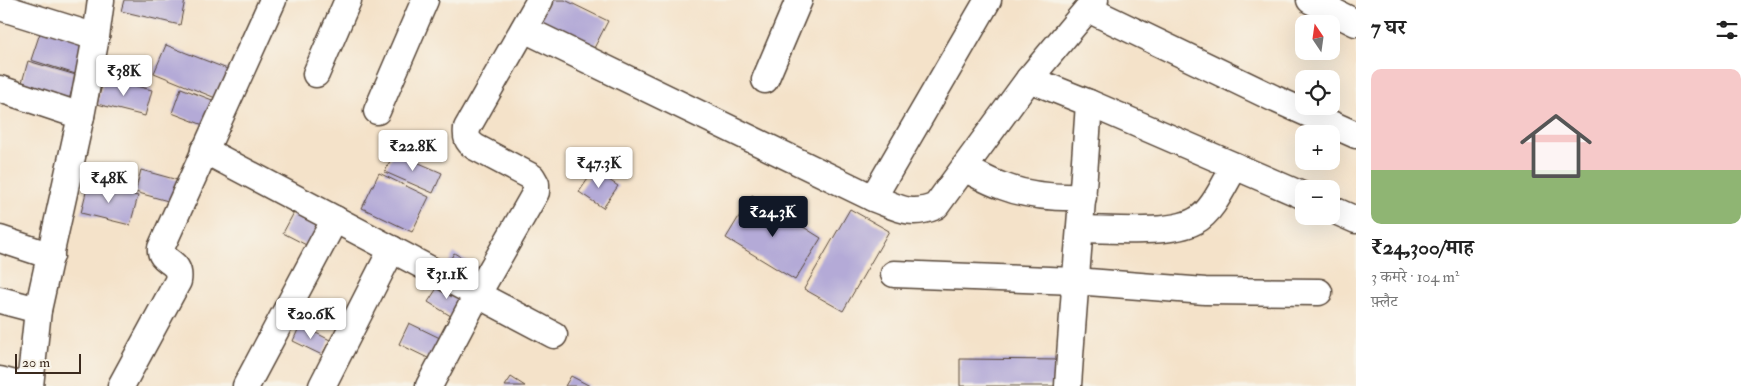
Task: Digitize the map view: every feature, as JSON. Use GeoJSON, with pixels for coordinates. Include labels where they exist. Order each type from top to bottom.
{"type":"FeatureCollection","features":[{"type":"Feature","properties":{"kind":"street"},"geometry":{"type":"LineString","coordinates":[[30,386],[38,310],[81,116],[101,0]]}},
{"type":"Feature","properties":{"kind":"street"},"geometry":{"type":"LineString","coordinates":[[121,386],[178,281],[177,267],[162,256],[161,248],[273,0]]}},
{"type":"Feature","properties":{"kind":"street"},"geometry":{"type":"LineString","coordinates":[[316,74],[348,0]]}},
{"type":"Feature","properties":{"kind":"street"},"geometry":{"type":"LineString","coordinates":[[377,111],[425,0]]}},
{"type":"Feature","properties":{"kind":"street"},"geometry":{"type":"LineString","coordinates":[[428,386],[536,192],[536,184],[532,177],[475,147],[468,142],[466,136],[467,128],[540,0]]}},
{"type":"Feature","properties":{"kind":"street"},"geometry":{"type":"LineString","coordinates":[[764,80],[798,0]]}},
{"type":"Feature","properties":{"kind":"street"},"geometry":{"type":"LineString","coordinates":[[874,198],[988,0]]}},
{"type":"Feature","properties":{"kind":"street"},"geometry":{"type":"LineString","coordinates":[[1310,0],[1356,23]]}},
{"type":"Feature","properties":{"kind":"street"},"geometry":{"type":"LineString","coordinates":[[524,29],[874,198],[906,211],[922,212],[936,206],[1029,79],[1092,4],[1274,98],[1356,135]]}},
{"type":"Feature","properties":{"kind":"street"},"geometry":{"type":"LineString","coordinates":[[0,7],[96,37]]}},
{"type":"Feature","properties":{"kind":"street"},"geometry":{"type":"LineString","coordinates":[[1029,79],[1295,192]]}},
{"type":"Feature","properties":{"kind":"street"},"geometry":{"type":"LineString","coordinates":[[0,89],[81,116]]}},
{"type":"Feature","properties":{"kind":"street"},"geometry":{"type":"LineString","coordinates":[[1068,386],[1089,103]]}},
{"type":"Feature","properties":{"kind":"street"},"geometry":{"type":"LineString","coordinates":[[204,150],[554,335]]}},
{"type":"Feature","properties":{"kind":"street"},"geometry":{"type":"LineString","coordinates":[[1080,229],[1176,228],[1196,221],[1211,207],[1235,166]]}},
{"type":"Feature","properties":{"kind":"street"},"geometry":{"type":"LineString","coordinates":[[964,168],[1002,186],[1034,195],[1054,198],[1083,198]]}},
{"type":"Feature","properties":{"kind":"street"},"geometry":{"type":"LineString","coordinates":[[1340,213],[1356,220]]}},
{"type":"Feature","properties":{"kind":"street"},"geometry":{"type":"LineString","coordinates":[[246,386],[334,219]]}},
{"type":"Feature","properties":{"kind":"street"},"geometry":{"type":"LineString","coordinates":[[0,239],[51,256]]}},
{"type":"Feature","properties":{"kind":"street"},"geometry":{"type":"LineString","coordinates":[[322,386],[392,249]]}},
{"type":"Feature","properties":{"kind":"street"},"geometry":{"type":"LineString","coordinates":[[894,274],[1075,280],[1205,291],[1319,292]]}},
{"type":"Feature","properties":{"kind":"street"},"geometry":{"type":"LineString","coordinates":[[0,300],[38,310]]}},
{"type":"Feature","properties":{"kind":"street"},"geometry":{"type":"LineString","coordinates":[[0,380],[23,386]]}},
{"type":"Feature","properties":{"kind":"building"},"geometry":{"type":"Polygon","coordinates":[[[124,0],[185,0],[180,25],[121,11],[124,0]]]}},
{"type":"Feature","properties":{"kind":"building"},"geometry":{"type":"Polygon","coordinates":[[[548,0],[565,0],[608,21],[591,54],[535,27],[548,0]]]}},
{"type":"Feature","properties":{"kind":"building"},"geometry":{"type":"Polygon","coordinates":[[[42,27],[93,43],[82,76],[31,60],[42,27]]]}},
{"type":"Feature","properties":{"kind":"building"},"geometry":{"type":"Polygon","coordinates":[[[166,45],[230,70],[218,99],[154,73],[166,45]]]}},
{"type":"Feature","properties":{"kind":"building"},"geometry":{"type":"Polygon","coordinates":[[[28,61],[76,75],[67,107],[19,93],[28,61]]]}},
{"type":"Feature","properties":{"kind":"building"},"geometry":{"type":"Polygon","coordinates":[[[104,78],[152,90],[145,116],[97,104],[104,78]]]}},
{"type":"Feature","properties":{"kind":"building"},"geometry":{"type":"Polygon","coordinates":[[[181,88],[220,103],[211,128],[172,113],[181,88]]]}},
{"type":"Feature","properties":{"kind":"building"},"geometry":{"type":"Polygon","coordinates":[[[394,152],[442,173],[433,193],[385,172],[394,152]]]}},
{"type":"Feature","properties":{"kind":"building"},"geometry":{"type":"Polygon","coordinates":[[[141,170],[185,182],[179,204],[135,192],[141,170]]]}},
{"type":"Feature","properties":{"kind":"building"},"geometry":{"type":"Polygon","coordinates":[[[594,170],[618,186],[603,208],[579,192],[594,170]]]}},
{"type":"Feature","properties":{"kind":"building"},"geometry":{"type":"Polygon","coordinates":[[[379,173],[429,197],[412,232],[362,208],[379,173]]]}},
{"type":"Feature","properties":{"kind":"building"},"geometry":{"type":"Polygon","coordinates":[[[88,184],[138,196],[130,225],[81,213],[88,184]]]}},
{"type":"Feature","properties":{"kind":"building"},"geometry":{"type":"Polygon","coordinates":[[[752,195],[821,238],[795,280],[726,238],[752,195]]]}},
{"type":"Feature","properties":{"kind":"building"},"geometry":{"type":"Polygon","coordinates":[[[298,205],[329,221],[314,249],[283,233],[298,205]]]}},
{"type":"Feature","properties":{"kind":"building"},"geometry":{"type":"Polygon","coordinates":[[[850,209],[889,231],[843,311],[804,289],[850,209]]]}},
{"type":"Feature","properties":{"kind":"building"},"geometry":{"type":"Polygon","coordinates":[[[454,253],[486,272],[475,291],[443,272],[454,253]]]}},
{"type":"Feature","properties":{"kind":"building"},"geometry":{"type":"Polygon","coordinates":[[[441,282],[466,299],[454,318],[428,302],[441,282]]]}},
{"type":"Feature","properties":{"kind":"building"},"geometry":{"type":"Polygon","coordinates":[[[409,323],[444,340],[434,361],[399,344],[409,323]]]}},
{"type":"Feature","properties":{"kind":"building"},"geometry":{"type":"Polygon","coordinates":[[[300,325],[330,340],[322,355],[293,341],[300,325]]]}},
{"type":"Feature","properties":{"kind":"building"},"geometry":{"type":"Polygon","coordinates":[[[960,359],[1064,360],[1064,386],[960,386],[960,359]]]}},
{"type":"Feature","properties":{"kind":"building"},"geometry":{"type":"Polygon","coordinates":[[[571,376],[590,386],[565,386],[571,376]]]}},
{"type":"Feature","properties":{"kind":"building"},"geometry":{"type":"Polygon","coordinates":[[[511,377],[525,386],[505,386],[511,377]]]}}]}
